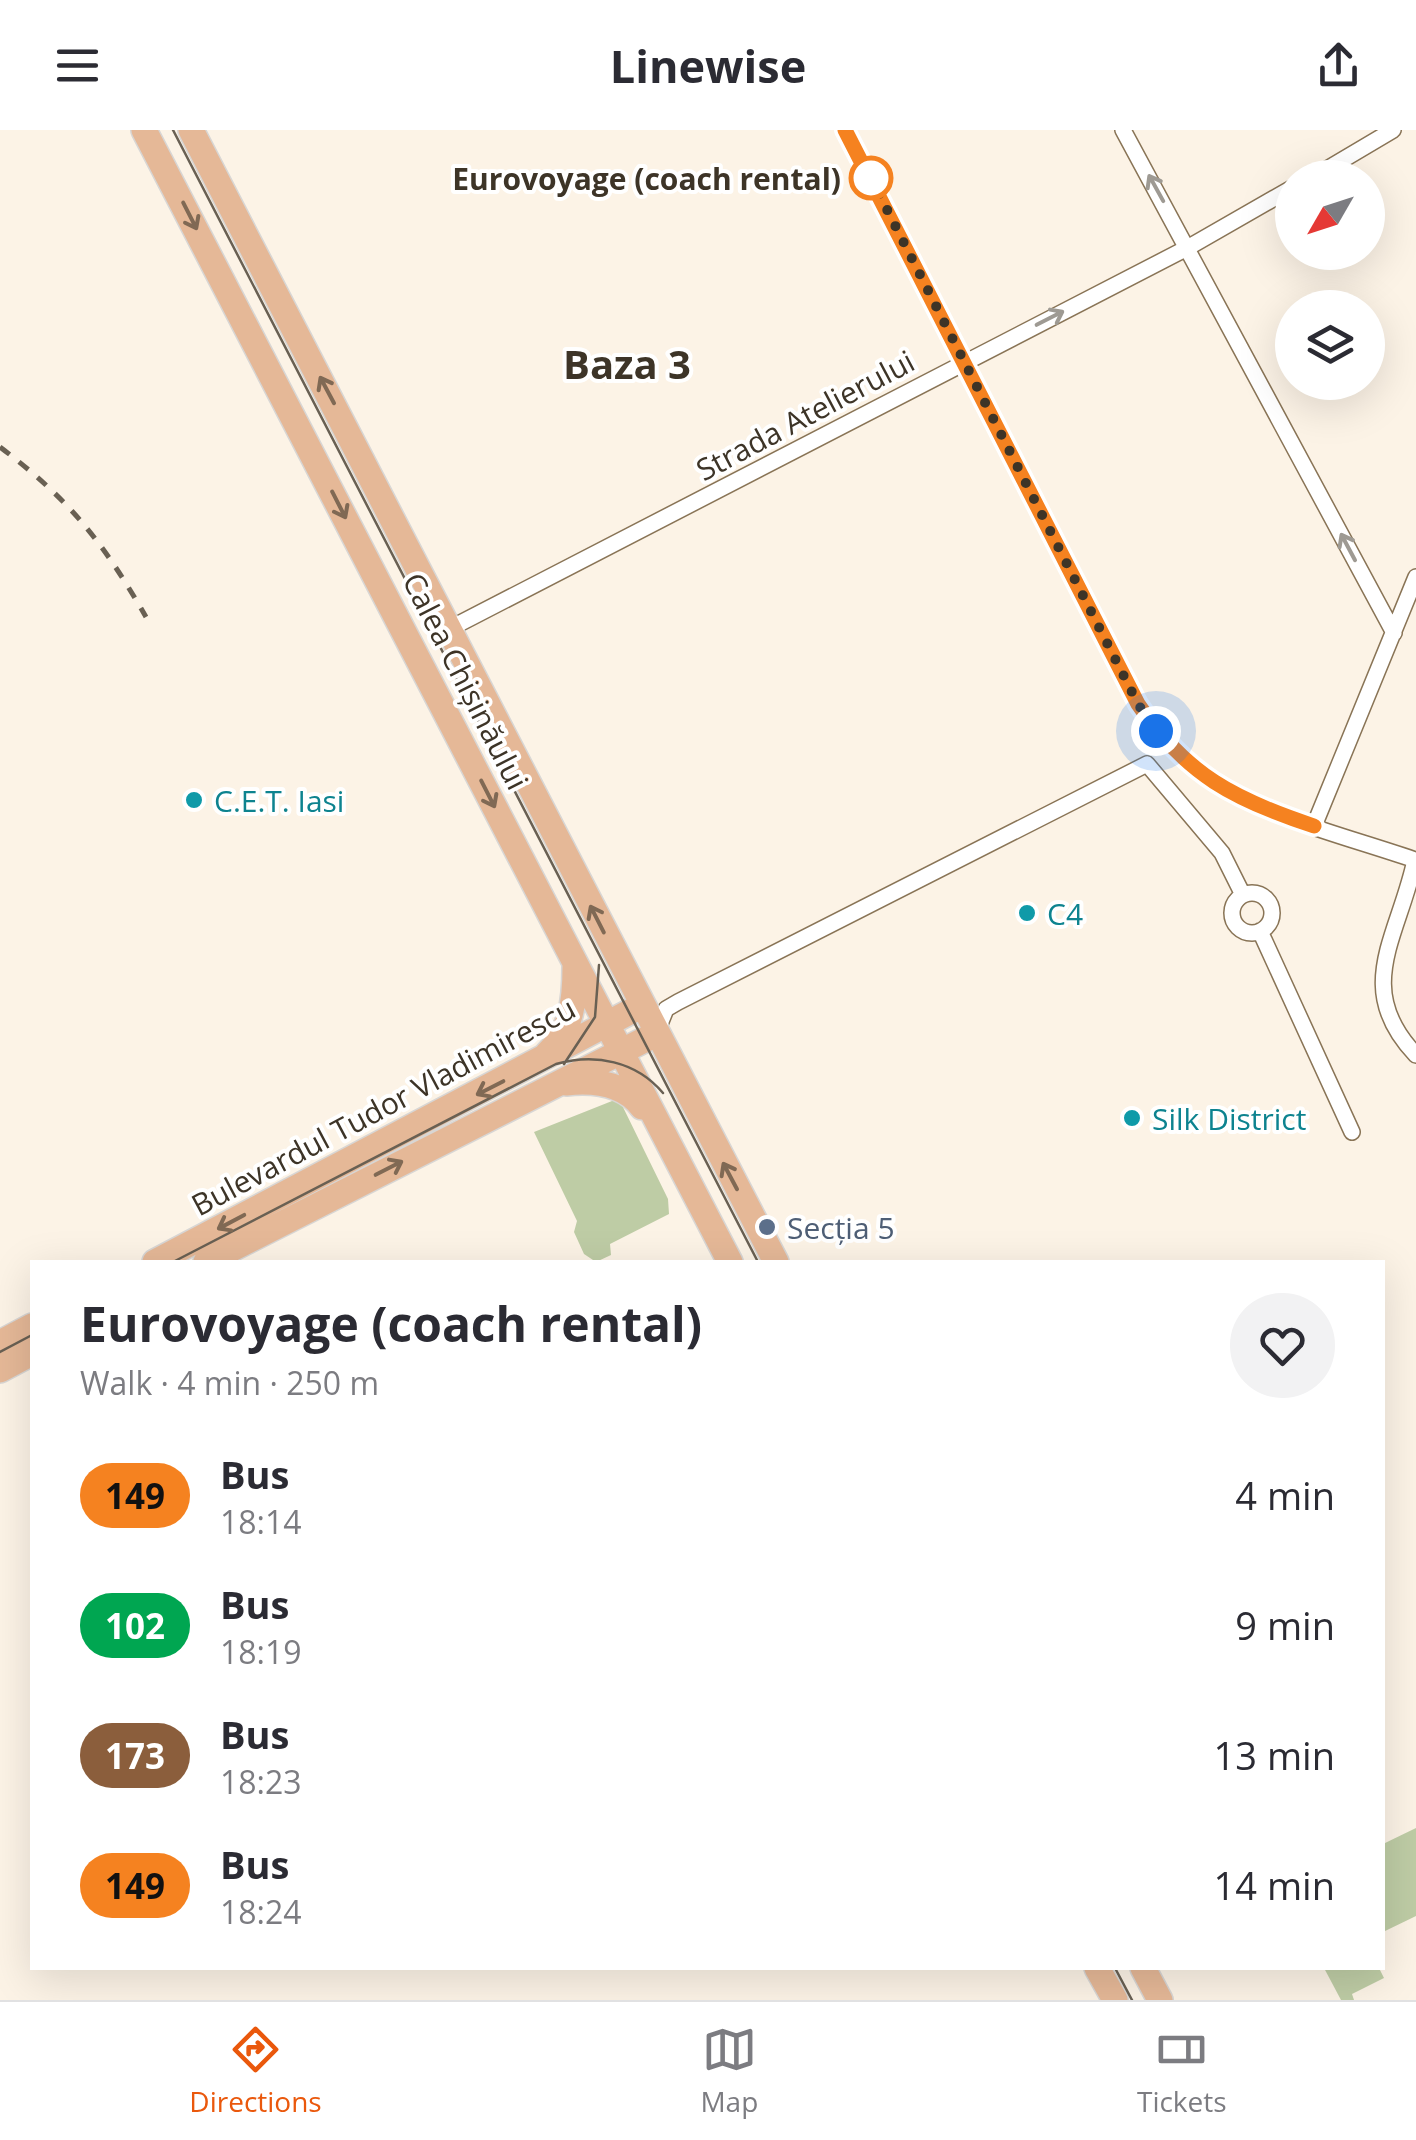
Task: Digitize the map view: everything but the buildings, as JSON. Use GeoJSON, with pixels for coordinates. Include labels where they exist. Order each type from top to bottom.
{"type":"FeatureCollection","features":[{"type":"Feature","properties":{"kind":"main road","name":"Calea Chișinăului"},"geometry":{"type":"LineString","coordinates":[[144,130],[729,1260]]}},
{"type":"Feature","properties":{"kind":"main road","name":"Calea Chișinăului"},"geometry":{"type":"LineString","coordinates":[[192,130],[447,630],[654,1008],[656,1034],[775,1260]]}},
{"type":"Feature","properties":{"kind":"main road"},"geometry":{"type":"LineString","coordinates":[[540,1062],[569,1020],[575,962]]}},
{"type":"Feature","properties":{"kind":"main road","name":"Bulevardul Tudor Vladimirescu"},"geometry":{"type":"LineString","coordinates":[[158,1260],[606,1024],[654,1008]]}},
{"type":"Feature","properties":{"kind":"main road","name":"Bulevardul Tudor Vladimirescu"},"geometry":{"type":"LineString","coordinates":[[210,1260],[656,1034]]}},
{"type":"Feature","properties":{"kind":"main road"},"geometry":{"type":"LineString","coordinates":[[551,1086],[590,1082],[622,1090],[660,1130]]}},
{"type":"Feature","properties":{"kind":"main road"},"geometry":{"type":"LineString","coordinates":[[0,1343],[30,1327]]}},
{"type":"Feature","properties":{"kind":"main road"},"geometry":{"type":"LineString","coordinates":[[0,1370],[30,1354]]}},
{"type":"Feature","properties":{"kind":"main road"},"geometry":{"type":"LineString","coordinates":[[1099,1970],[1114,2000]]}},
{"type":"Feature","properties":{"kind":"main road"},"geometry":{"type":"LineString","coordinates":[[1144,1970],[1160,2000]]}},
{"type":"Feature","properties":{"kind":"street"},"geometry":{"type":"LineString","coordinates":[[845,130],[1156,731],[1231,794],[1415,860],[1380,976],[1388,1015],[1416,1055]]}},
{"type":"Feature","properties":{"kind":"street"},"geometry":{"type":"LineString","coordinates":[[1123,130],[1394,633]]}},
{"type":"Feature","properties":{"kind":"street"},"geometry":{"type":"LineString","coordinates":[[1342,160],[1393,130]]}},
{"type":"Feature","properties":{"kind":"street","name":"Strada Atelierului"},"geometry":{"type":"LineString","coordinates":[[447,630],[1189,247],[1275,198]]}},
{"type":"Feature","properties":{"kind":"street"},"geometry":{"type":"LineString","coordinates":[[1314,826],[1416,577]]}},
{"type":"Feature","properties":{"kind":"street"},"geometry":{"type":"LineString","coordinates":[[654,1008],[1147,764],[1222,853],[1243,894]]}},
{"type":"Feature","properties":{"kind":"street"},"geometry":{"type":"LineString","coordinates":[[1243,894],[1262,896],[1270,906],[1271,919],[1260,931],[1244,932],[1234,922],[1234,903],[1243,894]]}},
{"type":"Feature","properties":{"kind":"street"},"geometry":{"type":"LineString","coordinates":[[1260,931],[1352,1132]]}},
{"type":"Feature","properties":{"kind":"green space"},"geometry":{"type":"Polygon","coordinates":[[[620,1101],[668,1199],[669,1214],[610,1244],[611,1255],[593,1260],[584,1254],[574,1232],[577,1221],[534,1132],[620,1101]]]}},
{"type":"Feature","properties":{"kind":"green space"},"geometry":{"type":"Polygon","coordinates":[[[1416,1828],[1416,1916],[1385,1931],[1385,1843],[1416,1828]]]}},
{"type":"Feature","properties":{"kind":"green space"},"geometry":{"type":"Polygon","coordinates":[[[1325,1970],[1380,1970],[1384,1978],[1352,1994],[1354,2000],[1341,2000],[1325,1970]]]}},
{"type":"Feature","properties":{"kind":"tram line"},"geometry":{"type":"LineString","coordinates":[[173,130],[757,1260]]}},
{"type":"Feature","properties":{"kind":"tram line"},"geometry":{"type":"LineString","coordinates":[[564,1064],[595,1017],[599,965]]}},
{"type":"Feature","properties":{"kind":"tram line"},"geometry":{"type":"LineString","coordinates":[[177,1260],[556,1064],[585,1059],[614,1062],[640,1073],[663,1093]]}},
{"type":"Feature","properties":{"kind":"tram line"},"geometry":{"type":"LineString","coordinates":[[0,1352],[30,1336]]}},
{"type":"Feature","properties":{"kind":"tram line"},"geometry":{"type":"LineString","coordinates":[[1116,1970],[1132,2000]]}},
{"type":"Feature","properties":{"kind":"railway"},"geometry":{"type":"LineString","coordinates":[[0,447],[66,504],[115,566],[146,617]]}},
{"type":"Feature","properties":{"kind":"bus line","name":"149"},"geometry":{"type":"LineString","coordinates":[[845,130],[1138,704],[1156,731],[1231,794],[1248,804],[1314,826]]}},
{"type":"Feature","properties":{"kind":"place","name":"Eurovoyage (coach rental)"},"geometry":{"type":"Point","coordinates":[871,178]}},
{"type":"Feature","properties":{"kind":"place","name":"C.E.T. Iasi"},"geometry":{"type":"Point","coordinates":[194,800]}},
{"type":"Feature","properties":{"kind":"place","name":"C4"},"geometry":{"type":"Point","coordinates":[1027,913]}},
{"type":"Feature","properties":{"kind":"place","name":"Silk District"},"geometry":{"type":"Point","coordinates":[1132,1118]}},
{"type":"Feature","properties":{"kind":"place","name":"Secția 5"},"geometry":{"type":"Point","coordinates":[767,1227]}},
{"type":"Feature","properties":{"kind":"district","name":"Baza 3"},"geometry":{"type":"Point","coordinates":[627,363]}},
{"type":"Feature","properties":{"kind":"route"},"geometry":{"type":"LineString","coordinates":[[871,178],[1138,704],[1156,731]]}}]}
